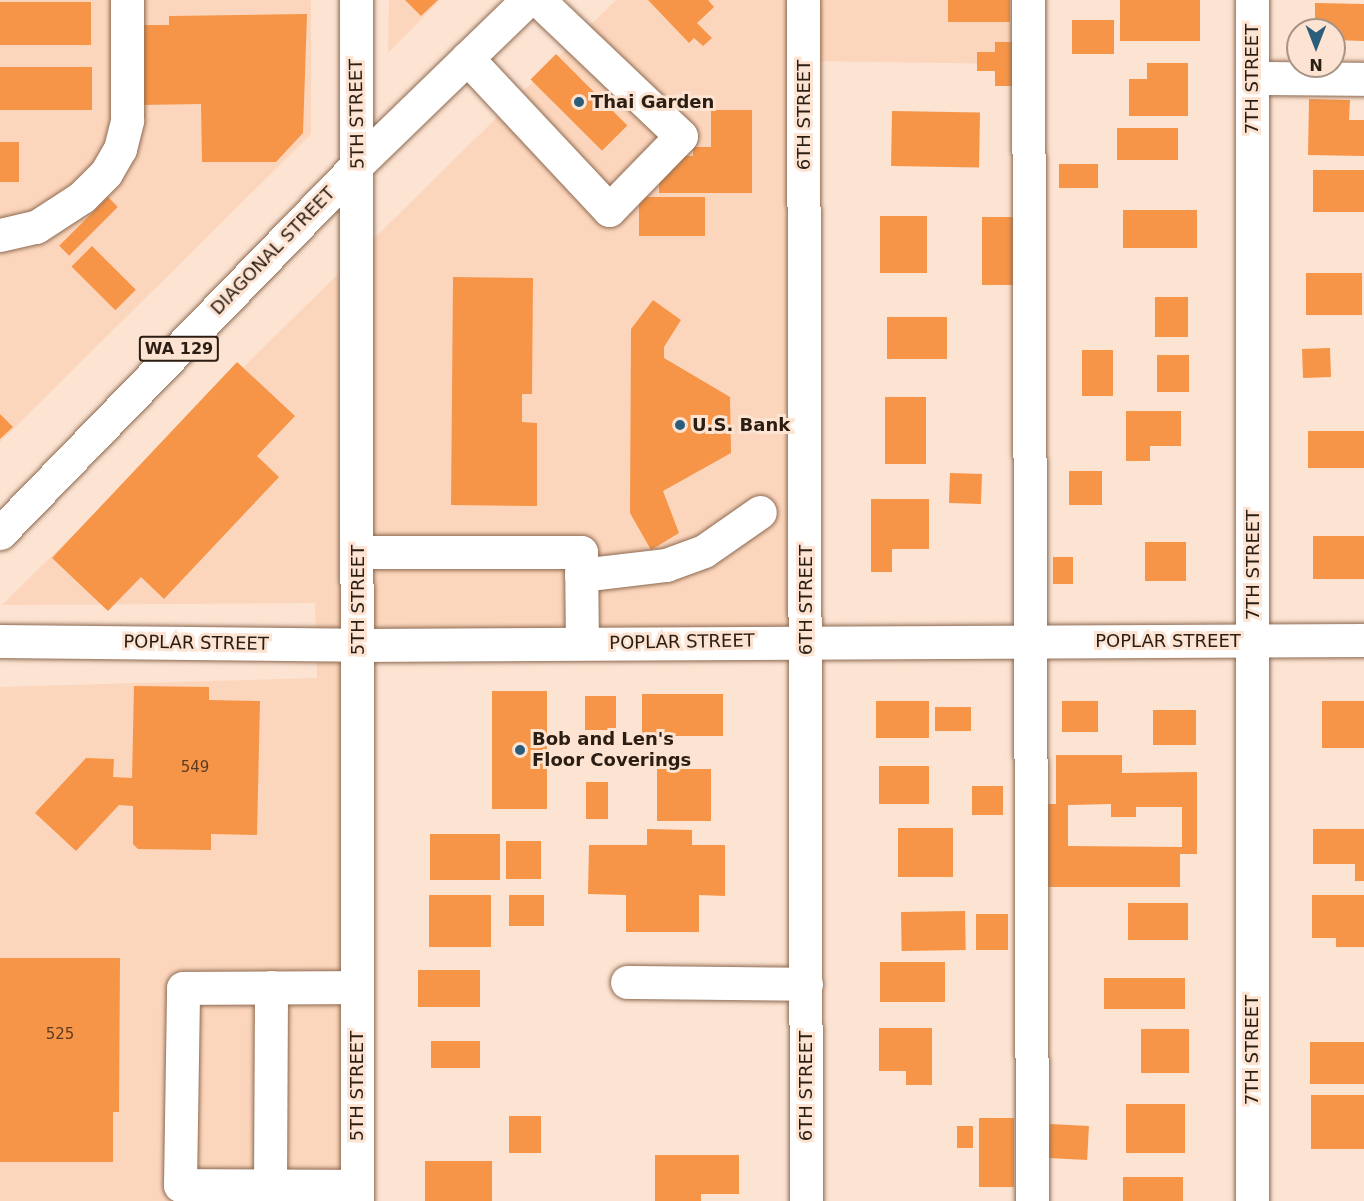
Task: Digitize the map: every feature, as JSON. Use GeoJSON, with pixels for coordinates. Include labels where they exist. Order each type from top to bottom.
{"type":"FeatureCollection","features":[{"type":"Feature","properties":{"kind":"street"},"geometry":{"type":"LineString","coordinates":[[0,235],[36,227],[82,197],[106,173],[120,149],[127,120],[127,0]]}},
{"type":"Feature","properties":{"kind":"street","name":"5TH STREET"},"geometry":{"type":"LineString","coordinates":[[356,0],[358,164],[357,1193]]}},
{"type":"Feature","properties":{"kind":"street","name":"DIAGONAL STREET"},"geometry":{"type":"LineString","coordinates":[[0,533],[358,164],[527,0]]}},
{"type":"Feature","properties":{"kind":"street"},"geometry":{"type":"LineString","coordinates":[[467,58],[609,210],[681,136],[538,0]]}},
{"type":"Feature","properties":{"kind":"street","name":"6TH STREET"},"geometry":{"type":"LineString","coordinates":[[803,0],[806,1201]]}},
{"type":"Feature","properties":{"kind":"street"},"geometry":{"type":"LineString","coordinates":[[1028,0],[1032,641],[1032,1201]]}},
{"type":"Feature","properties":{"kind":"street","name":"7TH STREET"},"geometry":{"type":"LineString","coordinates":[[1252,0],[1252,1201]]}},
{"type":"Feature","properties":{"kind":"street"},"geometry":{"type":"LineString","coordinates":[[1252,78],[1364,79]]}},
{"type":"Feature","properties":{"kind":"street"},"geometry":{"type":"LineString","coordinates":[[581,575],[666,565],[704,551],[760,512]]}},
{"type":"Feature","properties":{"kind":"street"},"geometry":{"type":"LineString","coordinates":[[358,552],[581,552],[582,643]]}},
{"type":"Feature","properties":{"kind":"street","name":"POPLAR STREET"},"geometry":{"type":"LineString","coordinates":[[0,641],[358,645],[1364,640]]}},
{"type":"Feature","properties":{"kind":"street"},"geometry":{"type":"LineString","coordinates":[[627,982],[806,984]]}},
{"type":"Feature","properties":{"kind":"street"},"geometry":{"type":"LineString","coordinates":[[270,1186],[271,987]]}},
{"type":"Feature","properties":{"kind":"street"},"geometry":{"type":"LineString","coordinates":[[357,987],[183,988],[180,1185],[270,1186],[357,1193]]}},
{"type":"Feature","properties":{"kind":"shaded area"},"geometry":{"type":"Polygon","coordinates":[[[0,0],[311,0],[311,134],[0,442],[0,0]]]}},
{"type":"Feature","properties":{"kind":"shaded area"},"geometry":{"type":"Polygon","coordinates":[[[389,0],[440,0],[388,53],[389,0]]]}},
{"type":"Feature","properties":{"kind":"shaded area"},"geometry":{"type":"Polygon","coordinates":[[[616,0],[1023,0],[1023,64],[804,61],[806,641],[358,645],[357,1201],[0,1201],[0,687],[317,678],[315,603],[2,605],[616,0]]]}},
{"type":"Feature","properties":{"kind":"building"},"geometry":{"type":"Polygon","coordinates":[[[405,0],[438,0],[421,16],[405,0]]]}},
{"type":"Feature","properties":{"kind":"building"},"geometry":{"type":"Polygon","coordinates":[[[648,0],[708,0],[714,7],[697,23],[712,38],[703,46],[694,38],[689,43],[648,0]]]}},
{"type":"Feature","properties":{"kind":"building"},"geometry":{"type":"Polygon","coordinates":[[[948,0],[1010,0],[1010,22],[948,22],[948,0]]]}},
{"type":"Feature","properties":{"kind":"building"},"geometry":{"type":"Polygon","coordinates":[[[1120,0],[1200,0],[1200,41],[1120,41],[1120,0]]]}},
{"type":"Feature","properties":{"kind":"building"},"geometry":{"type":"Polygon","coordinates":[[[0,2],[91,2],[91,45],[0,45],[0,2]]]}},
{"type":"Feature","properties":{"kind":"building"},"geometry":{"type":"Polygon","coordinates":[[[1315,3],[1364,4],[1364,41],[1346,40],[1346,18],[1315,18],[1315,3]]]}},
{"type":"Feature","properties":{"kind":"building"},"geometry":{"type":"Polygon","coordinates":[[[307,14],[303,133],[276,162],[202,162],[201,104],[141,105],[140,25],[169,25],[169,16],[307,14]]]}},
{"type":"Feature","properties":{"kind":"building"},"geometry":{"type":"Polygon","coordinates":[[[1072,20],[1114,20],[1114,54],[1072,54],[1072,20]]]}},
{"type":"Feature","properties":{"kind":"building"},"geometry":{"type":"Polygon","coordinates":[[[995,42],[1021,42],[1021,86],[995,86],[995,71],[977,71],[977,52],[995,52],[995,42]]]}},
{"type":"Feature","properties":{"kind":"building","name":"Thai Garden"},"geometry":{"type":"Polygon","coordinates":[[[556,54],[627,125],[602,151],[531,79],[556,54]]]}},
{"type":"Feature","properties":{"kind":"building"},"geometry":{"type":"Polygon","coordinates":[[[1147,63],[1188,63],[1188,116],[1129,116],[1129,79],[1147,79],[1147,63]]]}},
{"type":"Feature","properties":{"kind":"building"},"geometry":{"type":"Polygon","coordinates":[[[0,67],[92,67],[92,110],[0,110],[0,67]]]}},
{"type":"Feature","properties":{"kind":"building"},"geometry":{"type":"Polygon","coordinates":[[[1309,99],[1350,100],[1349,120],[1364,120],[1364,156],[1308,155],[1309,99]]]}},
{"type":"Feature","properties":{"kind":"building"},"geometry":{"type":"Polygon","coordinates":[[[711,110],[752,110],[752,193],[659,193],[659,182],[679,156],[693,156],[693,147],[711,147],[711,110]]]}},
{"type":"Feature","properties":{"kind":"building"},"geometry":{"type":"Polygon","coordinates":[[[892,111],[980,113],[979,168],[891,166],[892,111]]]}},
{"type":"Feature","properties":{"kind":"building"},"geometry":{"type":"Polygon","coordinates":[[[1117,128],[1178,128],[1178,160],[1117,160],[1117,128]]]}},
{"type":"Feature","properties":{"kind":"building"},"geometry":{"type":"Polygon","coordinates":[[[0,142],[19,142],[19,182],[0,182],[0,142]]]}},
{"type":"Feature","properties":{"kind":"building"},"geometry":{"type":"Polygon","coordinates":[[[1059,164],[1098,164],[1098,188],[1059,188],[1059,164]]]}},
{"type":"Feature","properties":{"kind":"building"},"geometry":{"type":"Polygon","coordinates":[[[1313,170],[1364,170],[1364,212],[1313,212],[1313,170]]]}},
{"type":"Feature","properties":{"kind":"building"},"geometry":{"type":"Polygon","coordinates":[[[108,197],[118,207],[69,256],[59,246],[108,197]]]}},
{"type":"Feature","properties":{"kind":"building"},"geometry":{"type":"Polygon","coordinates":[[[639,197],[705,197],[705,236],[639,236],[639,197]]]}},
{"type":"Feature","properties":{"kind":"building"},"geometry":{"type":"Polygon","coordinates":[[[1123,210],[1197,210],[1197,248],[1123,248],[1123,210]]]}},
{"type":"Feature","properties":{"kind":"building"},"geometry":{"type":"Polygon","coordinates":[[[880,216],[927,216],[927,273],[880,273],[880,216]]]}},
{"type":"Feature","properties":{"kind":"building"},"geometry":{"type":"Polygon","coordinates":[[[982,217],[1013,217],[1013,285],[982,285],[982,217]]]}},
{"type":"Feature","properties":{"kind":"building"},"geometry":{"type":"Polygon","coordinates":[[[92,246],[136,290],[115,310],[71,267],[92,246]]]}},
{"type":"Feature","properties":{"kind":"building"},"geometry":{"type":"Polygon","coordinates":[[[1306,273],[1362,273],[1362,315],[1306,315],[1306,273]]]}},
{"type":"Feature","properties":{"kind":"building"},"geometry":{"type":"Polygon","coordinates":[[[453,277],[533,278],[532,394],[522,394],[522,422],[537,423],[537,506],[451,505],[453,277]]]}},
{"type":"Feature","properties":{"kind":"building"},"geometry":{"type":"Polygon","coordinates":[[[1155,297],[1188,297],[1188,337],[1155,337],[1155,297]]]}},
{"type":"Feature","properties":{"kind":"building","name":"U.S. Bank"},"geometry":{"type":"Polygon","coordinates":[[[653,300],[681,320],[664,347],[664,358],[730,397],[731,453],[663,491],[679,533],[651,550],[630,513],[631,329],[653,300]]]}},
{"type":"Feature","properties":{"kind":"building"},"geometry":{"type":"Polygon","coordinates":[[[887,317],[947,317],[947,359],[887,359],[887,317]]]}},
{"type":"Feature","properties":{"kind":"building"},"geometry":{"type":"Polygon","coordinates":[[[1330,348],[1331,377],[1303,378],[1302,349],[1330,348]]]}},
{"type":"Feature","properties":{"kind":"building"},"geometry":{"type":"Polygon","coordinates":[[[1082,350],[1113,350],[1113,396],[1082,396],[1082,350]]]}},
{"type":"Feature","properties":{"kind":"building"},"geometry":{"type":"Polygon","coordinates":[[[1157,355],[1189,355],[1189,392],[1157,392],[1157,355]]]}},
{"type":"Feature","properties":{"kind":"building"},"geometry":{"type":"Polygon","coordinates":[[[237,362],[295,416],[257,456],[279,477],[164,599],[141,577],[108,611],[52,558],[237,362]]]}},
{"type":"Feature","properties":{"kind":"building"},"geometry":{"type":"Polygon","coordinates":[[[885,397],[926,397],[926,464],[885,464],[885,397]]]}},
{"type":"Feature","properties":{"kind":"building"},"geometry":{"type":"Polygon","coordinates":[[[1126,411],[1181,411],[1181,446],[1150,446],[1150,461],[1126,461],[1126,411]]]}},
{"type":"Feature","properties":{"kind":"building"},"geometry":{"type":"Polygon","coordinates":[[[0,414],[13,427],[0,439],[0,414]]]}},
{"type":"Feature","properties":{"kind":"building"},"geometry":{"type":"Polygon","coordinates":[[[1308,431],[1364,431],[1364,468],[1308,468],[1308,431]]]}},
{"type":"Feature","properties":{"kind":"building"},"geometry":{"type":"Polygon","coordinates":[[[1069,471],[1102,471],[1102,505],[1069,505],[1069,471]]]}},
{"type":"Feature","properties":{"kind":"building"},"geometry":{"type":"Polygon","coordinates":[[[950,473],[982,474],[981,504],[949,503],[950,473]]]}},
{"type":"Feature","properties":{"kind":"building"},"geometry":{"type":"Polygon","coordinates":[[[871,499],[929,499],[929,549],[892,549],[892,572],[871,572],[871,499]]]}},
{"type":"Feature","properties":{"kind":"building"},"geometry":{"type":"Polygon","coordinates":[[[1313,536],[1364,536],[1364,579],[1313,579],[1313,536]]]}},
{"type":"Feature","properties":{"kind":"building"},"geometry":{"type":"Polygon","coordinates":[[[1145,542],[1186,542],[1186,581],[1145,581],[1145,542]]]}},
{"type":"Feature","properties":{"kind":"building"},"geometry":{"type":"Polygon","coordinates":[[[1053,557],[1073,557],[1073,584],[1053,584],[1053,557]]]}},
{"type":"Feature","properties":{"kind":"building"},"geometry":{"type":"Polygon","coordinates":[[[134,686],[209,687],[209,700],[260,701],[257,835],[211,834],[211,850],[138,849],[133,844],[133,806],[119,805],[76,851],[35,813],[86,758],[114,759],[113,777],[132,778],[134,686]]]}},
{"type":"Feature","properties":{"kind":"building","name":"Bob and Len's Floor Coverings"},"geometry":{"type":"Polygon","coordinates":[[[492,691],[547,691],[547,809],[492,809],[492,691]]]}},
{"type":"Feature","properties":{"kind":"building"},"geometry":{"type":"Polygon","coordinates":[[[642,694],[723,694],[723,736],[642,736],[642,694]]]}},
{"type":"Feature","properties":{"kind":"building"},"geometry":{"type":"Polygon","coordinates":[[[585,696],[616,696],[616,730],[585,730],[585,696]]]}},
{"type":"Feature","properties":{"kind":"building"},"geometry":{"type":"Polygon","coordinates":[[[876,701],[929,701],[929,738],[876,738],[876,701]]]}},
{"type":"Feature","properties":{"kind":"building"},"geometry":{"type":"Polygon","coordinates":[[[1062,701],[1098,701],[1098,732],[1062,732],[1062,701]]]}},
{"type":"Feature","properties":{"kind":"building"},"geometry":{"type":"Polygon","coordinates":[[[1322,701],[1364,701],[1364,748],[1322,748],[1322,701]]]}},
{"type":"Feature","properties":{"kind":"building"},"geometry":{"type":"Polygon","coordinates":[[[935,707],[971,707],[971,731],[935,731],[935,707]]]}},
{"type":"Feature","properties":{"kind":"building"},"geometry":{"type":"Polygon","coordinates":[[[1153,710],[1196,710],[1196,745],[1153,745],[1153,710]]]}},
{"type":"Feature","properties":{"kind":"building"},"geometry":{"type":"Polygon","coordinates":[[[1056,755],[1122,755],[1122,773],[1197,772],[1197,854],[1180,854],[1180,887],[1043,887],[1043,804],[1056,804],[1056,755]],[[1111,804],[1068,805],[1068,846],[1182,847],[1182,807],[1136,807],[1136,817],[1111,817],[1111,804]]]}},
{"type":"Feature","properties":{"kind":"building"},"geometry":{"type":"Polygon","coordinates":[[[879,766],[929,766],[929,804],[879,804],[879,766]]]}},
{"type":"Feature","properties":{"kind":"building"},"geometry":{"type":"Polygon","coordinates":[[[657,769],[711,769],[711,821],[657,821],[657,769]]]}},
{"type":"Feature","properties":{"kind":"building"},"geometry":{"type":"Polygon","coordinates":[[[586,782],[608,782],[608,819],[586,819],[586,782]]]}},
{"type":"Feature","properties":{"kind":"building"},"geometry":{"type":"Polygon","coordinates":[[[972,786],[1003,786],[1003,815],[972,815],[972,786]]]}},
{"type":"Feature","properties":{"kind":"building"},"geometry":{"type":"Polygon","coordinates":[[[898,828],[953,828],[953,877],[898,877],[898,828]]]}},
{"type":"Feature","properties":{"kind":"building"},"geometry":{"type":"Polygon","coordinates":[[[647,829],[692,830],[692,845],[725,845],[725,896],[699,895],[699,932],[626,932],[626,895],[588,894],[589,845],[647,845],[647,829]]]}},
{"type":"Feature","properties":{"kind":"building"},"geometry":{"type":"Polygon","coordinates":[[[1313,829],[1364,829],[1364,881],[1355,881],[1355,864],[1313,864],[1313,829]]]}},
{"type":"Feature","properties":{"kind":"building"},"geometry":{"type":"Polygon","coordinates":[[[430,834],[500,834],[500,880],[430,880],[430,834]]]}},
{"type":"Feature","properties":{"kind":"building"},"geometry":{"type":"Polygon","coordinates":[[[506,841],[541,841],[541,879],[506,879],[506,841]]]}},
{"type":"Feature","properties":{"kind":"building"},"geometry":{"type":"Polygon","coordinates":[[[429,895],[491,895],[491,947],[429,947],[429,895]]]}},
{"type":"Feature","properties":{"kind":"building"},"geometry":{"type":"Polygon","coordinates":[[[509,895],[544,895],[544,926],[509,926],[509,895]]]}},
{"type":"Feature","properties":{"kind":"building"},"geometry":{"type":"Polygon","coordinates":[[[1312,895],[1364,895],[1364,947],[1336,947],[1336,938],[1312,938],[1312,895]]]}},
{"type":"Feature","properties":{"kind":"building"},"geometry":{"type":"Polygon","coordinates":[[[1128,903],[1188,903],[1188,940],[1128,940],[1128,903]]]}},
{"type":"Feature","properties":{"kind":"building"},"geometry":{"type":"Polygon","coordinates":[[[965,911],[966,950],[902,951],[901,912],[965,911]]]}},
{"type":"Feature","properties":{"kind":"building"},"geometry":{"type":"Polygon","coordinates":[[[976,914],[1008,914],[1008,950],[976,950],[976,914]]]}},
{"type":"Feature","properties":{"kind":"building"},"geometry":{"type":"Polygon","coordinates":[[[0,958],[120,958],[119,1112],[113,1112],[113,1162],[0,1162],[0,958]]]}},
{"type":"Feature","properties":{"kind":"building"},"geometry":{"type":"Polygon","coordinates":[[[880,962],[945,962],[945,1002],[880,1002],[880,962]]]}},
{"type":"Feature","properties":{"kind":"building"},"geometry":{"type":"Polygon","coordinates":[[[418,970],[480,970],[480,1007],[418,1007],[418,970]]]}},
{"type":"Feature","properties":{"kind":"building"},"geometry":{"type":"Polygon","coordinates":[[[1104,978],[1185,978],[1185,1009],[1104,1009],[1104,978]]]}},
{"type":"Feature","properties":{"kind":"building"},"geometry":{"type":"Polygon","coordinates":[[[879,1028],[932,1028],[932,1085],[906,1085],[906,1071],[879,1071],[879,1028]]]}},
{"type":"Feature","properties":{"kind":"building"},"geometry":{"type":"Polygon","coordinates":[[[1141,1029],[1189,1029],[1189,1073],[1141,1073],[1141,1029]]]}},
{"type":"Feature","properties":{"kind":"building"},"geometry":{"type":"Polygon","coordinates":[[[431,1041],[480,1041],[480,1068],[431,1068],[431,1041]]]}},
{"type":"Feature","properties":{"kind":"building"},"geometry":{"type":"Polygon","coordinates":[[[1310,1042],[1364,1042],[1364,1084],[1310,1084],[1310,1042]]]}},
{"type":"Feature","properties":{"kind":"building"},"geometry":{"type":"Polygon","coordinates":[[[1311,1095],[1364,1095],[1364,1149],[1311,1149],[1311,1095]]]}},
{"type":"Feature","properties":{"kind":"building"},"geometry":{"type":"Polygon","coordinates":[[[1126,1104],[1185,1104],[1185,1153],[1126,1153],[1126,1104]]]}},
{"type":"Feature","properties":{"kind":"building"},"geometry":{"type":"Polygon","coordinates":[[[509,1116],[541,1116],[541,1153],[509,1153],[509,1116]]]}},
{"type":"Feature","properties":{"kind":"building"},"geometry":{"type":"Polygon","coordinates":[[[979,1118],[1014,1118],[1014,1187],[979,1187],[979,1118]]]}},
{"type":"Feature","properties":{"kind":"building"},"geometry":{"type":"Polygon","coordinates":[[[1050,1124],[1089,1126],[1087,1160],[1048,1158],[1050,1124]]]}},
{"type":"Feature","properties":{"kind":"building"},"geometry":{"type":"Polygon","coordinates":[[[957,1126],[973,1126],[973,1148],[957,1148],[957,1126]]]}},
{"type":"Feature","properties":{"kind":"building"},"geometry":{"type":"Polygon","coordinates":[[[655,1155],[739,1155],[739,1194],[701,1194],[701,1201],[655,1201],[655,1155]]]}},
{"type":"Feature","properties":{"kind":"building"},"geometry":{"type":"Polygon","coordinates":[[[425,1161],[492,1161],[492,1201],[425,1201],[425,1161]]]}},
{"type":"Feature","properties":{"kind":"building"},"geometry":{"type":"Polygon","coordinates":[[[1123,1177],[1183,1177],[1183,1201],[1123,1201],[1123,1177]]]}},
{"type":"Feature","properties":{"kind":"place","name":"Thai Garden"},"geometry":{"type":"Point","coordinates":[579,102]}},
{"type":"Feature","properties":{"kind":"place","name":"U.S. Bank"},"geometry":{"type":"Point","coordinates":[680,425]}},
{"type":"Feature","properties":{"kind":"place","name":"Bob and Len's Floor Coverings"},"geometry":{"type":"Point","coordinates":[520,750]}}]}
